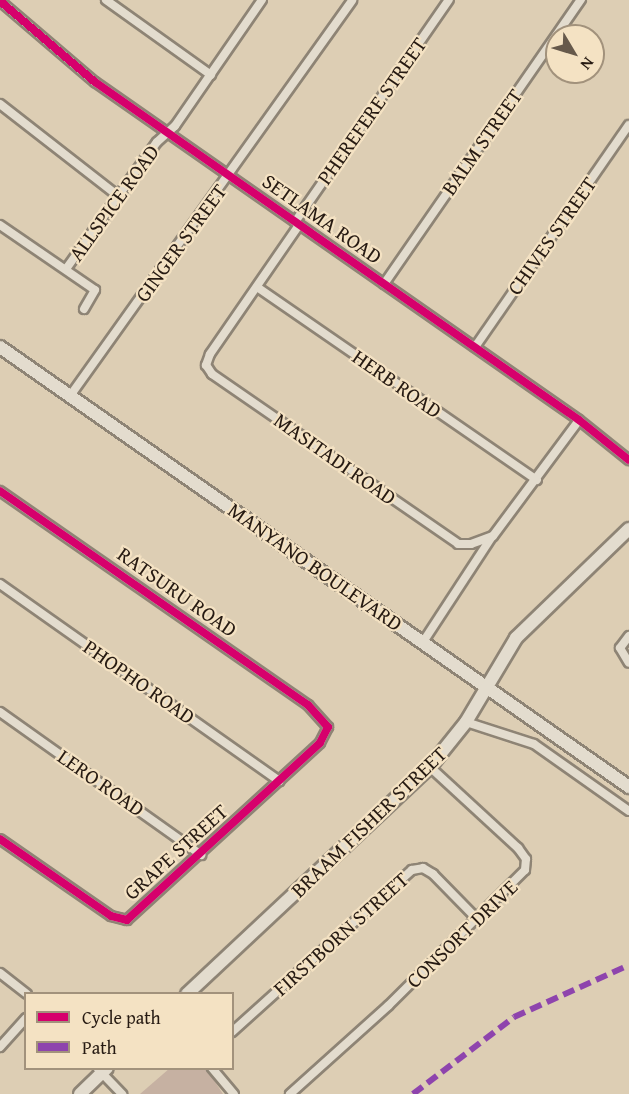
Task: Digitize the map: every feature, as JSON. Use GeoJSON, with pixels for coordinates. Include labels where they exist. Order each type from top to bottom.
{"type":"FeatureCollection","features":[{"type":"Feature","properties":{"kind":"street"},"geometry":{"type":"LineString","coordinates":[[106,0],[211,75]]}},
{"type":"Feature","properties":{"kind":"street","name":"ALLSPICE ROAD"},"geometry":{"type":"LineString","coordinates":[[0,225],[66,270],[118,196],[211,75],[262,0]]}},
{"type":"Feature","properties":{"kind":"street","name":"GINGER STREET"},"geometry":{"type":"LineString","coordinates":[[70,396],[230,175],[352,0]]}},
{"type":"Feature","properties":{"kind":"street","name":"PHEREFERE STREET"},"geometry":{"type":"LineString","coordinates":[[297,223],[449,0]]}},
{"type":"Feature","properties":{"kind":"street","name":"BALM STREET"},"geometry":{"type":"LineString","coordinates":[[384,284],[580,0]]}},
{"type":"Feature","properties":{"kind":"street","name":"SETLAMA ROAD"},"geometry":{"type":"LineString","coordinates":[[0,1],[67,61],[579,420],[629,460]]}},
{"type":"Feature","properties":{"kind":"street"},"geometry":{"type":"LineString","coordinates":[[0,104],[118,196]]}},
{"type":"Feature","properties":{"kind":"street","name":"CHIVES STREET"},"geometry":{"type":"LineString","coordinates":[[475,347],[629,125]]}},
{"type":"Feature","properties":{"kind":"street","name":"MASITADI ROAD"},"geometry":{"type":"LineString","coordinates":[[297,223],[257,287],[210,354],[206,361],[209,372],[458,544],[471,544],[493,536]]}},
{"type":"Feature","properties":{"kind":"street"},"geometry":{"type":"LineString","coordinates":[[66,270],[95,290],[84,309]]}},
{"type":"Feature","properties":{"kind":"street","name":"HERB ROAD"},"geometry":{"type":"LineString","coordinates":[[257,287],[537,480]]}},
{"type":"Feature","properties":{"kind":"street","name":"MANYANO BOULEVARD"},"geometry":{"type":"LineString","coordinates":[[0,346],[629,787]]}},
{"type":"Feature","properties":{"kind":"street"},"geometry":{"type":"LineString","coordinates":[[423,642],[493,536],[537,480],[579,420]]}},
{"type":"Feature","properties":{"kind":"street","name":"RATSURU ROAD"},"geometry":{"type":"LineString","coordinates":[[0,490],[308,705],[328,727]]}},
{"type":"Feature","properties":{"kind":"street","name":"BRAAM FISHER STREET"},"geometry":{"type":"LineString","coordinates":[[188,992],[430,767],[466,722],[516,638],[629,529]]}},
{"type":"Feature","properties":{"kind":"street","name":"PHOPHO ROAD"},"geometry":{"type":"LineString","coordinates":[[0,584],[279,781]]}},
{"type":"Feature","properties":{"kind":"street"},"geometry":{"type":"LineString","coordinates":[[629,636],[620,648],[629,663]]}},
{"type":"Feature","properties":{"kind":"street","name":"LERO ROAD"},"geometry":{"type":"LineString","coordinates":[[0,712],[201,855]]}},
{"type":"Feature","properties":{"kind":"street"},"geometry":{"type":"LineString","coordinates":[[466,722],[534,744],[629,811]]}},
{"type":"Feature","properties":{"kind":"street","name":"GRAPE STREET"},"geometry":{"type":"LineString","coordinates":[[0,839],[120,921],[130,918],[201,855],[320,742],[328,727]]}},
{"type":"Feature","properties":{"kind":"street","name":"CONSORT DRIVE"},"geometry":{"type":"LineString","coordinates":[[290,1094],[520,876],[526,859],[430,767]]}},
{"type":"Feature","properties":{"kind":"street","name":"FIRSTBORN STREET"},"geometry":{"type":"LineString","coordinates":[[234,1030],[412,870],[423,868],[433,874],[477,919]]}},
{"type":"Feature","properties":{"kind":"street"},"geometry":{"type":"LineString","coordinates":[[0,973],[26,992]]}},
{"type":"Feature","properties":{"kind":"street"},"geometry":{"type":"LineString","coordinates":[[0,1047],[24,1020]]}},
{"type":"Feature","properties":{"kind":"street"},"geometry":{"type":"LineString","coordinates":[[81,1094],[102,1070],[122,1094]]}},
{"type":"Feature","properties":{"kind":"street"},"geometry":{"type":"LineString","coordinates":[[214,1070],[234,1094]]}},
{"type":"Feature","properties":{"kind":"building"},"geometry":{"type":"Polygon","coordinates":[[[168,1070],[207,1070],[223,1094],[140,1094],[168,1070]]]}},
{"type":"Feature","properties":{"kind":"marked path"},"geometry":{"type":"LineString","coordinates":[[413,1094],[514,1017],[629,965]]}},
{"type":"Feature","properties":{"kind":"cycle path"},"geometry":{"type":"LineString","coordinates":[[0,1],[95,82],[579,420],[629,460]]}},
{"type":"Feature","properties":{"kind":"cycle path"},"geometry":{"type":"LineString","coordinates":[[0,491],[308,705],[328,727],[320,743],[127,920],[111,916],[0,839]]}}]}
